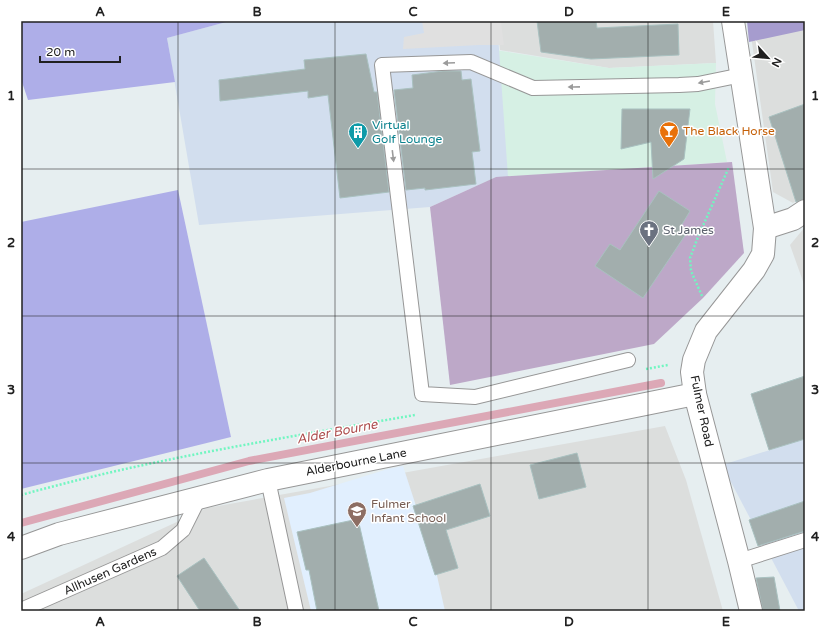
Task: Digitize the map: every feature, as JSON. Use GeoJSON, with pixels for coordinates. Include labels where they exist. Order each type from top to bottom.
{"type":"FeatureCollection","features":[{"type":"Feature","properties":{"kind":"street","name":"Fulmer Road"},"geometry":{"type":"LineString","coordinates":[[733,21],[765,228],[763,254],[754,270],[706,331],[694,360],[692,372],[695,394],[740,561],[751,611]]}},
{"type":"Feature","properties":{"kind":"street"},"geometry":{"type":"LineString","coordinates":[[765,228],[793,219],[805,211]]}},
{"type":"Feature","properties":{"kind":"street","name":"Alderbourne Lane"},"geometry":{"type":"LineString","coordinates":[[21,548],[59,534],[268,480],[695,394]]}},
{"type":"Feature","properties":{"kind":"lane"},"geometry":{"type":"LineString","coordinates":[[628,360],[475,397],[422,394],[382,65],[471,62],[533,88],[698,84],[742,75]]}},
{"type":"Feature","properties":{"kind":"lane"},"geometry":{"type":"LineString","coordinates":[[268,480],[296,611]]}},
{"type":"Feature","properties":{"kind":"lane","name":"Allhusen Gardens"},"geometry":{"type":"LineString","coordinates":[[21,610],[162,548],[183,530],[199,498]]}},
{"type":"Feature","properties":{"kind":"lane"},"geometry":{"type":"LineString","coordinates":[[740,561],[805,540]]}},
{"type":"Feature","properties":{"kind":"path"},"geometry":{"type":"LineString","coordinates":[[718,316],[703,298],[691,271],[690,258],[732,162],[753,150]]}},
{"type":"Feature","properties":{"kind":"path"},"geometry":{"type":"LineString","coordinates":[[644,370],[694,360]]}},
{"type":"Feature","properties":{"kind":"path"},"geometry":{"type":"LineString","coordinates":[[21,496],[63,484],[190,456],[420,414]]}},
{"type":"Feature","properties":{"kind":"shaded area"},"geometry":{"type":"Polygon","coordinates":[[[21,21],[230,21],[167,38],[175,82],[28,100],[21,79],[21,21]]]}},
{"type":"Feature","properties":{"kind":"shaded area"},"geometry":{"type":"Polygon","coordinates":[[[230,21],[497,21],[508,177],[496,177],[430,207],[199,225],[167,38],[230,21]]]}},
{"type":"Feature","properties":{"kind":"shaded area"},"geometry":{"type":"Polygon","coordinates":[[[422,21],[501,21],[504,45],[403,49],[404,37],[424,33],[422,21]]]}},
{"type":"Feature","properties":{"kind":"shaded area"},"geometry":{"type":"Polygon","coordinates":[[[497,21],[713,21],[716,63],[609,68],[500,50],[497,21]]]}},
{"type":"Feature","properties":{"kind":"shaded area"},"geometry":{"type":"Polygon","coordinates":[[[747,21],[805,21],[805,30],[749,42],[747,21]]]}},
{"type":"Feature","properties":{"kind":"shaded area"},"geometry":{"type":"Polygon","coordinates":[[[749,21],[800,21],[805,23],[805,195],[793,203],[773,192],[749,21]]]}},
{"type":"Feature","properties":{"kind":"shaded area"},"geometry":{"type":"Polygon","coordinates":[[[489,49],[609,68],[716,63],[715,104],[727,162],[508,177],[431,199],[489,49]]]}},
{"type":"Feature","properties":{"kind":"shaded area"},"geometry":{"type":"Polygon","coordinates":[[[732,162],[744,253],[703,298],[654,344],[450,385],[430,207],[496,177],[732,162]]]}},
{"type":"Feature","properties":{"kind":"shaded area"},"geometry":{"type":"Polygon","coordinates":[[[178,190],[231,437],[21,489],[21,222],[178,190]]]}},
{"type":"Feature","properties":{"kind":"shaded area"},"geometry":{"type":"Polygon","coordinates":[[[805,227],[805,287],[790,245],[805,227]]]}},
{"type":"Feature","properties":{"kind":"shaded area"},"geometry":{"type":"Polygon","coordinates":[[[665,426],[686,480],[723,611],[21,611],[21,594],[207,508],[665,426]]]}},
{"type":"Feature","properties":{"kind":"shaded area"},"geometry":{"type":"Polygon","coordinates":[[[805,439],[805,611],[799,611],[722,465],[805,439]]]}},
{"type":"Feature","properties":{"kind":"shaded area","name":"Fulmer Infant School"},"geometry":{"type":"Polygon","coordinates":[[[403,466],[433,558],[445,611],[311,611],[284,498],[310,493],[388,469],[403,466]]]}},
{"type":"Feature","properties":{"kind":"building"},"geometry":{"type":"Polygon","coordinates":[[[537,21],[596,21],[597,28],[678,24],[679,55],[591,59],[541,52],[537,21]]]}},
{"type":"Feature","properties":{"kind":"building"},"geometry":{"type":"Polygon","coordinates":[[[366,54],[374,92],[377,92],[389,192],[340,198],[328,95],[308,98],[308,91],[220,101],[219,80],[305,69],[304,60],[366,54]]]}},
{"type":"Feature","properties":{"kind":"building"},"geometry":{"type":"Polygon","coordinates":[[[443,71],[461,71],[462,80],[471,79],[480,151],[472,152],[476,184],[425,190],[425,188],[406,190],[394,90],[413,88],[412,75],[443,71]]]}},
{"type":"Feature","properties":{"kind":"building"},"geometry":{"type":"Polygon","coordinates":[[[805,104],[805,199],[796,202],[769,117],[805,104]]]}},
{"type":"Feature","properties":{"kind":"building","name":"The Black Horse"},"geometry":{"type":"Polygon","coordinates":[[[622,109],[690,109],[684,159],[653,179],[651,142],[621,149],[622,109]]]}},
{"type":"Feature","properties":{"kind":"building","name":"St James"},"geometry":{"type":"Polygon","coordinates":[[[659,191],[690,211],[681,226],[688,231],[643,298],[595,266],[610,244],[620,250],[659,191]]]}},
{"type":"Feature","properties":{"kind":"building"},"geometry":{"type":"Polygon","coordinates":[[[805,376],[805,439],[769,450],[751,394],[805,376]]]}},
{"type":"Feature","properties":{"kind":"building"},"geometry":{"type":"Polygon","coordinates":[[[577,453],[586,487],[539,499],[530,465],[577,453]]]}},
{"type":"Feature","properties":{"kind":"building"},"geometry":{"type":"Polygon","coordinates":[[[480,484],[490,516],[446,530],[458,568],[435,575],[413,506],[480,484]]]}},
{"type":"Feature","properties":{"kind":"building"},"geometry":{"type":"Polygon","coordinates":[[[805,501],[805,531],[758,546],[749,520],[805,501]]]}},
{"type":"Feature","properties":{"kind":"building"},"geometry":{"type":"Polygon","coordinates":[[[358,519],[379,611],[317,611],[309,570],[306,570],[297,532],[358,519]]]}},
{"type":"Feature","properties":{"kind":"building"},"geometry":{"type":"Polygon","coordinates":[[[204,558],[240,611],[200,611],[177,576],[204,558]]]}},
{"type":"Feature","properties":{"kind":"building"},"geometry":{"type":"Polygon","coordinates":[[[774,577],[780,611],[763,611],[756,578],[774,577]]]}},
{"type":"Feature","properties":{"kind":"waterway","name":"Alder Bourne"},"geometry":{"type":"LineString","coordinates":[[21,523],[249,461],[661,383]]}},
{"type":"Feature","properties":{"kind":"place","name":"The Black Horse"},"geometry":{"type":"Point","coordinates":[669,148]}},
{"type":"Feature","properties":{"kind":"place","name":"Virtual Golf Lounge"},"geometry":{"type":"Point","coordinates":[358,149]}},
{"type":"Feature","properties":{"kind":"place","name":"St James"},"geometry":{"type":"Point","coordinates":[649,247]}},
{"type":"Feature","properties":{"kind":"place","name":"Fulmer Infant School"},"geometry":{"type":"Point","coordinates":[357,528]}}]}
